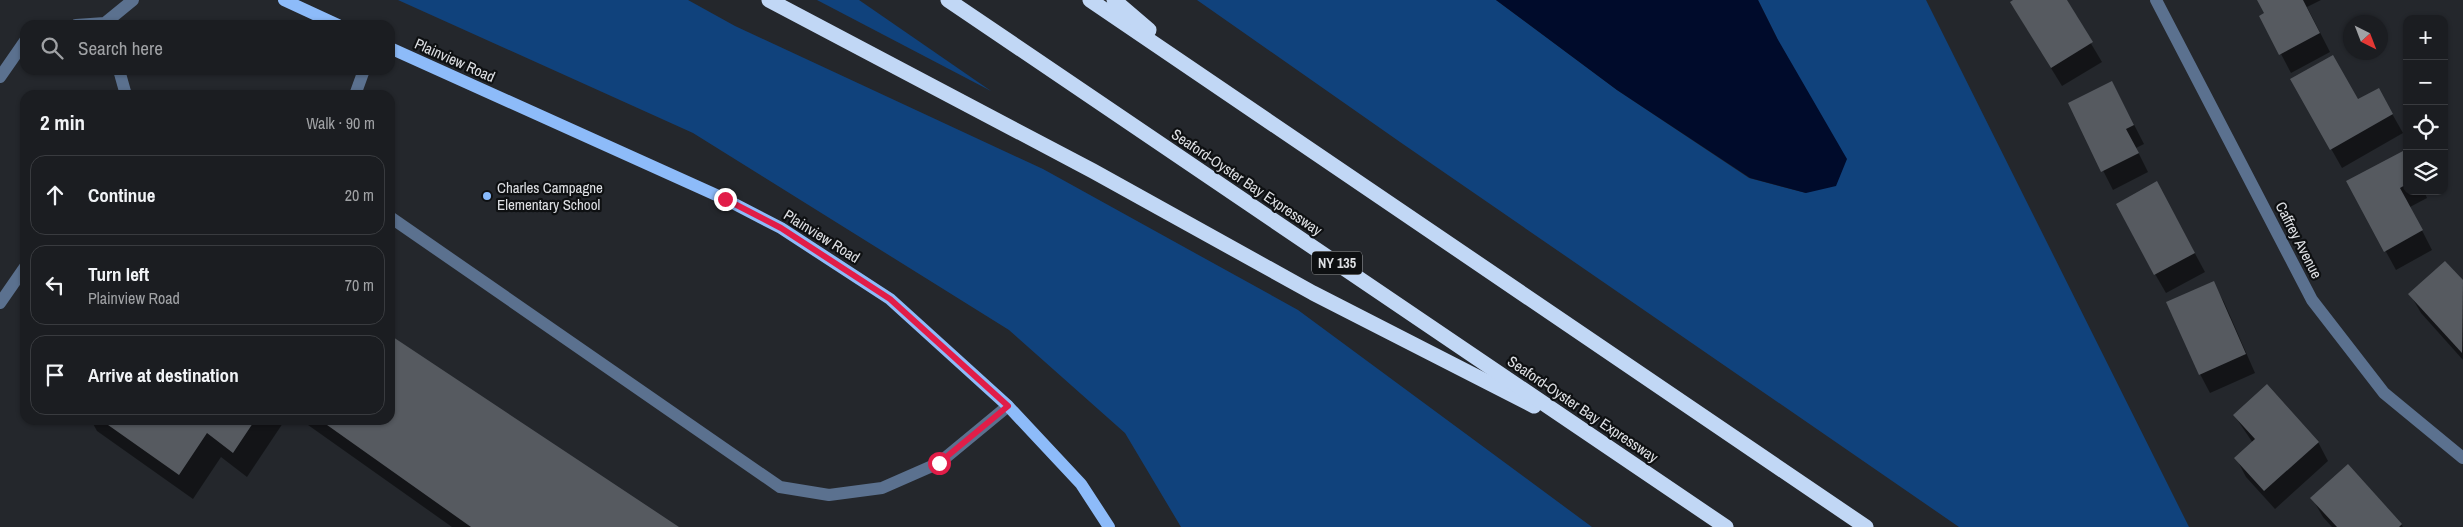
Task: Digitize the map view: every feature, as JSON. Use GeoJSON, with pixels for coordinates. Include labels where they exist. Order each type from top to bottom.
{"type":"FeatureCollection","features":[{"type":"Feature","properties":{"kind":"highway"},"geometry":{"type":"LineString","coordinates":[[769,0],[1093,171],[1313,293],[1594,438]]}},
{"type":"Feature","properties":{"kind":"highway","name":"Seaford-Oyster Bay Expressway"},"geometry":{"type":"LineString","coordinates":[[948,0],[1726,527]]}},
{"type":"Feature","properties":{"kind":"highway"},"geometry":{"type":"LineString","coordinates":[[1090,0],[1866,527]]}},
{"type":"Feature","properties":{"kind":"highway"},"geometry":{"type":"LineString","coordinates":[[1114,0],[1204,77]]}},
{"type":"Feature","properties":{"kind":"main road"},"geometry":{"type":"LineString","coordinates":[[284,0],[327,20]]}},
{"type":"Feature","properties":{"kind":"main road","name":"Plainview Road"},"geometry":{"type":"LineString","coordinates":[[395,50],[725,199],[781,228],[890,299],[1008,406],[1081,484],[1109,527]]}},
{"type":"Feature","properties":{"kind":"street"},"geometry":{"type":"LineString","coordinates":[[110,20],[133,0]]}},
{"type":"Feature","properties":{"kind":"street","name":"Caffrey Avenue"},"geometry":{"type":"LineString","coordinates":[[2156,0],[2312,300],[2384,393],[2463,458]]}},
{"type":"Feature","properties":{"kind":"street"},"geometry":{"type":"LineString","coordinates":[[0,77],[20,48]]}},
{"type":"Feature","properties":{"kind":"street"},"geometry":{"type":"LineString","coordinates":[[120,75],[125,90]]}},
{"type":"Feature","properties":{"kind":"street"},"geometry":{"type":"LineString","coordinates":[[357,90],[362,75]]}},
{"type":"Feature","properties":{"kind":"street"},"geometry":{"type":"LineString","coordinates":[[395,220],[780,487],[829,495],[882,488],[939,463],[1008,406]]}},
{"type":"Feature","properties":{"kind":"street"},"geometry":{"type":"LineString","coordinates":[[0,303],[20,274]]}},
{"type":"Feature","properties":{"kind":"shaded area"},"geometry":{"type":"Polygon","coordinates":[[[398,0],[688,0],[735,26],[1043,169],[1298,310],[1592,527],[1181,527],[1125,433],[1009,330],[693,133],[398,0]]]}},
{"type":"Feature","properties":{"kind":"shaded area"},"geometry":{"type":"Polygon","coordinates":[[[817,0],[859,0],[991,91],[817,0]]]}},
{"type":"Feature","properties":{"kind":"shaded area"},"geometry":{"type":"Polygon","coordinates":[[[1197,0],[1496,0],[1617,90],[1749,178],[1806,193],[1777,38],[1758,0],[1926,0],[2189,527],[1959,527],[1197,0]]]}},
{"type":"Feature","properties":{"kind":"shaded area"},"geometry":{"type":"Polygon","coordinates":[[[1496,0],[1758,0],[1777,38],[1847,159],[1836,186],[1806,193],[1750,178],[1617,90],[1496,0]]]}},
{"type":"Feature","properties":{"kind":"building"},"geometry":{"type":"Polygon","coordinates":[[[2013,0],[2067,0],[2093,42],[2051,68],[2010,2],[2013,0]]]}},
{"type":"Feature","properties":{"kind":"building"},"geometry":{"type":"Polygon","coordinates":[[[2257,0],[2303,0],[2320,33],[2279,55],[2259,16],[2264,13],[2257,0]]]}},
{"type":"Feature","properties":{"kind":"building"},"geometry":{"type":"Polygon","coordinates":[[[2333,55],[2358,99],[2379,88],[2393,114],[2330,150],[2290,79],[2333,55]]]}},
{"type":"Feature","properties":{"kind":"building"},"geometry":{"type":"Polygon","coordinates":[[[2112,81],[2134,125],[2126,129],[2139,153],[2101,172],[2068,103],[2112,81]]]}},
{"type":"Feature","properties":{"kind":"building"},"geometry":{"type":"Polygon","coordinates":[[[2403,151],[2403,186],[2400,188],[2423,230],[2384,252],[2346,181],[2403,151]]]}},
{"type":"Feature","properties":{"kind":"building"},"geometry":{"type":"Polygon","coordinates":[[[2157,181],[2195,253],[2154,275],[2116,204],[2157,181]]]}},
{"type":"Feature","properties":{"kind":"building"},"geometry":{"type":"Polygon","coordinates":[[[2445,261],[2463,280],[2462,353],[2408,294],[2445,261]]]}},
{"type":"Feature","properties":{"kind":"building"},"geometry":{"type":"Polygon","coordinates":[[[2214,281],[2246,354],[2199,375],[2166,302],[2214,281]]]}},
{"type":"Feature","properties":{"kind":"building"},"geometry":{"type":"Polygon","coordinates":[[[395,338],[679,527],[471,527],[327,425],[395,425],[395,338]]]}},
{"type":"Feature","properties":{"kind":"building"},"geometry":{"type":"Polygon","coordinates":[[[2267,384],[2319,442],[2264,491],[2234,458],[2255,439],[2233,415],[2267,384]]]}},
{"type":"Feature","properties":{"kind":"building"},"geometry":{"type":"Polygon","coordinates":[[[108,425],[252,425],[233,453],[207,433],[179,475],[108,425]]]}},
{"type":"Feature","properties":{"kind":"building"},"geometry":{"type":"Polygon","coordinates":[[[2348,464],[2402,524],[2399,527],[2337,527],[2310,498],[2348,464]]]}},
{"type":"Feature","properties":{"kind":"place","name":"Charles Campagne Elementary School"},"geometry":{"type":"Point","coordinates":[487,196]}},
{"type":"Feature","properties":{"kind":"route"},"geometry":{"type":"LineString","coordinates":[[725,199],[781,228],[890,299],[1008,406],[939,463]]}}]}
